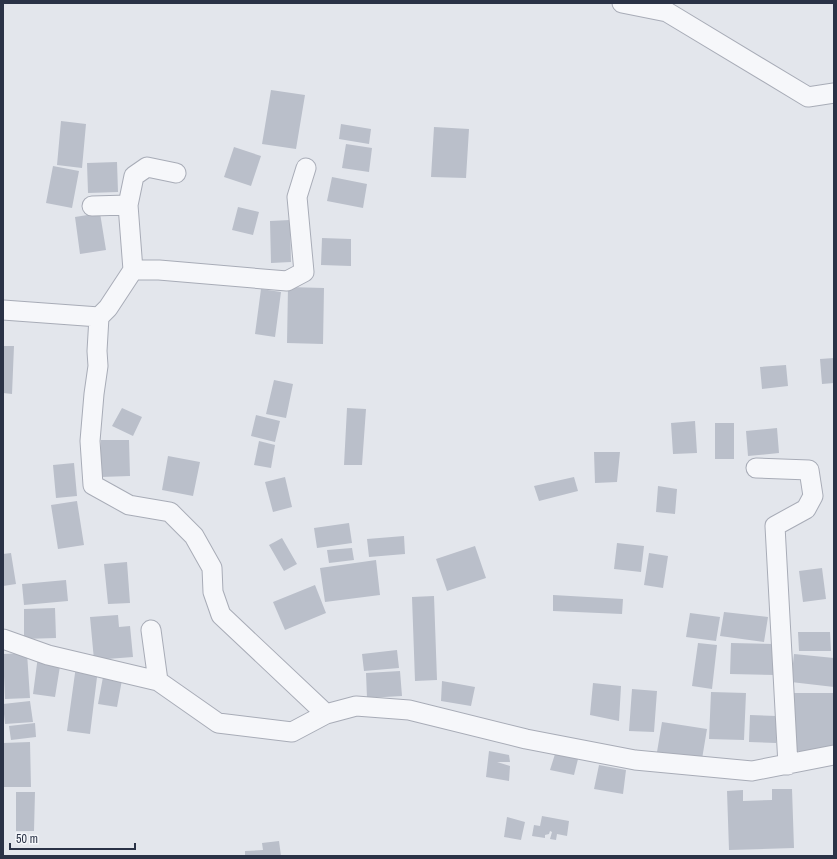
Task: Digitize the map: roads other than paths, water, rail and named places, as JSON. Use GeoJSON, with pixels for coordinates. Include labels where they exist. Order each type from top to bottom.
{"type":"FeatureCollection","features":[{"type":"Feature","properties":{"kind":"street"},"geometry":{"type":"LineString","coordinates":[[622,3],[667,12],[808,97],[834,93]]}},
{"type":"Feature","properties":{"kind":"street"},"geometry":{"type":"LineString","coordinates":[[176,173],[147,167],[134,176],[128,205],[132,270],[108,308],[99,317],[97,351],[98,366],[90,441],[93,485],[129,505],[170,512],[194,536],[212,568],[213,592],[221,616],[326,714]]}},
{"type":"Feature","properties":{"kind":"street"},"geometry":{"type":"LineString","coordinates":[[132,270],[159,270],[288,281],[304,272],[298,197],[306,168]]}},
{"type":"Feature","properties":{"kind":"street"},"geometry":{"type":"LineString","coordinates":[[92,206],[128,205]]}},
{"type":"Feature","properties":{"kind":"street"},"geometry":{"type":"LineString","coordinates":[[3,310],[99,317]]}},
{"type":"Feature","properties":{"kind":"street"},"geometry":{"type":"LineString","coordinates":[[756,468],[809,470],[813,496],[806,509],[775,526],[788,764]]}},
{"type":"Feature","properties":{"kind":"street"},"geometry":{"type":"LineString","coordinates":[[151,630],[158,681]]}},
{"type":"Feature","properties":{"kind":"street"},"geometry":{"type":"LineString","coordinates":[[3,639],[48,655],[158,681],[218,723],[292,732],[326,714],[356,706],[409,710],[526,739],[635,760],[752,771],[834,755]]}}]}
